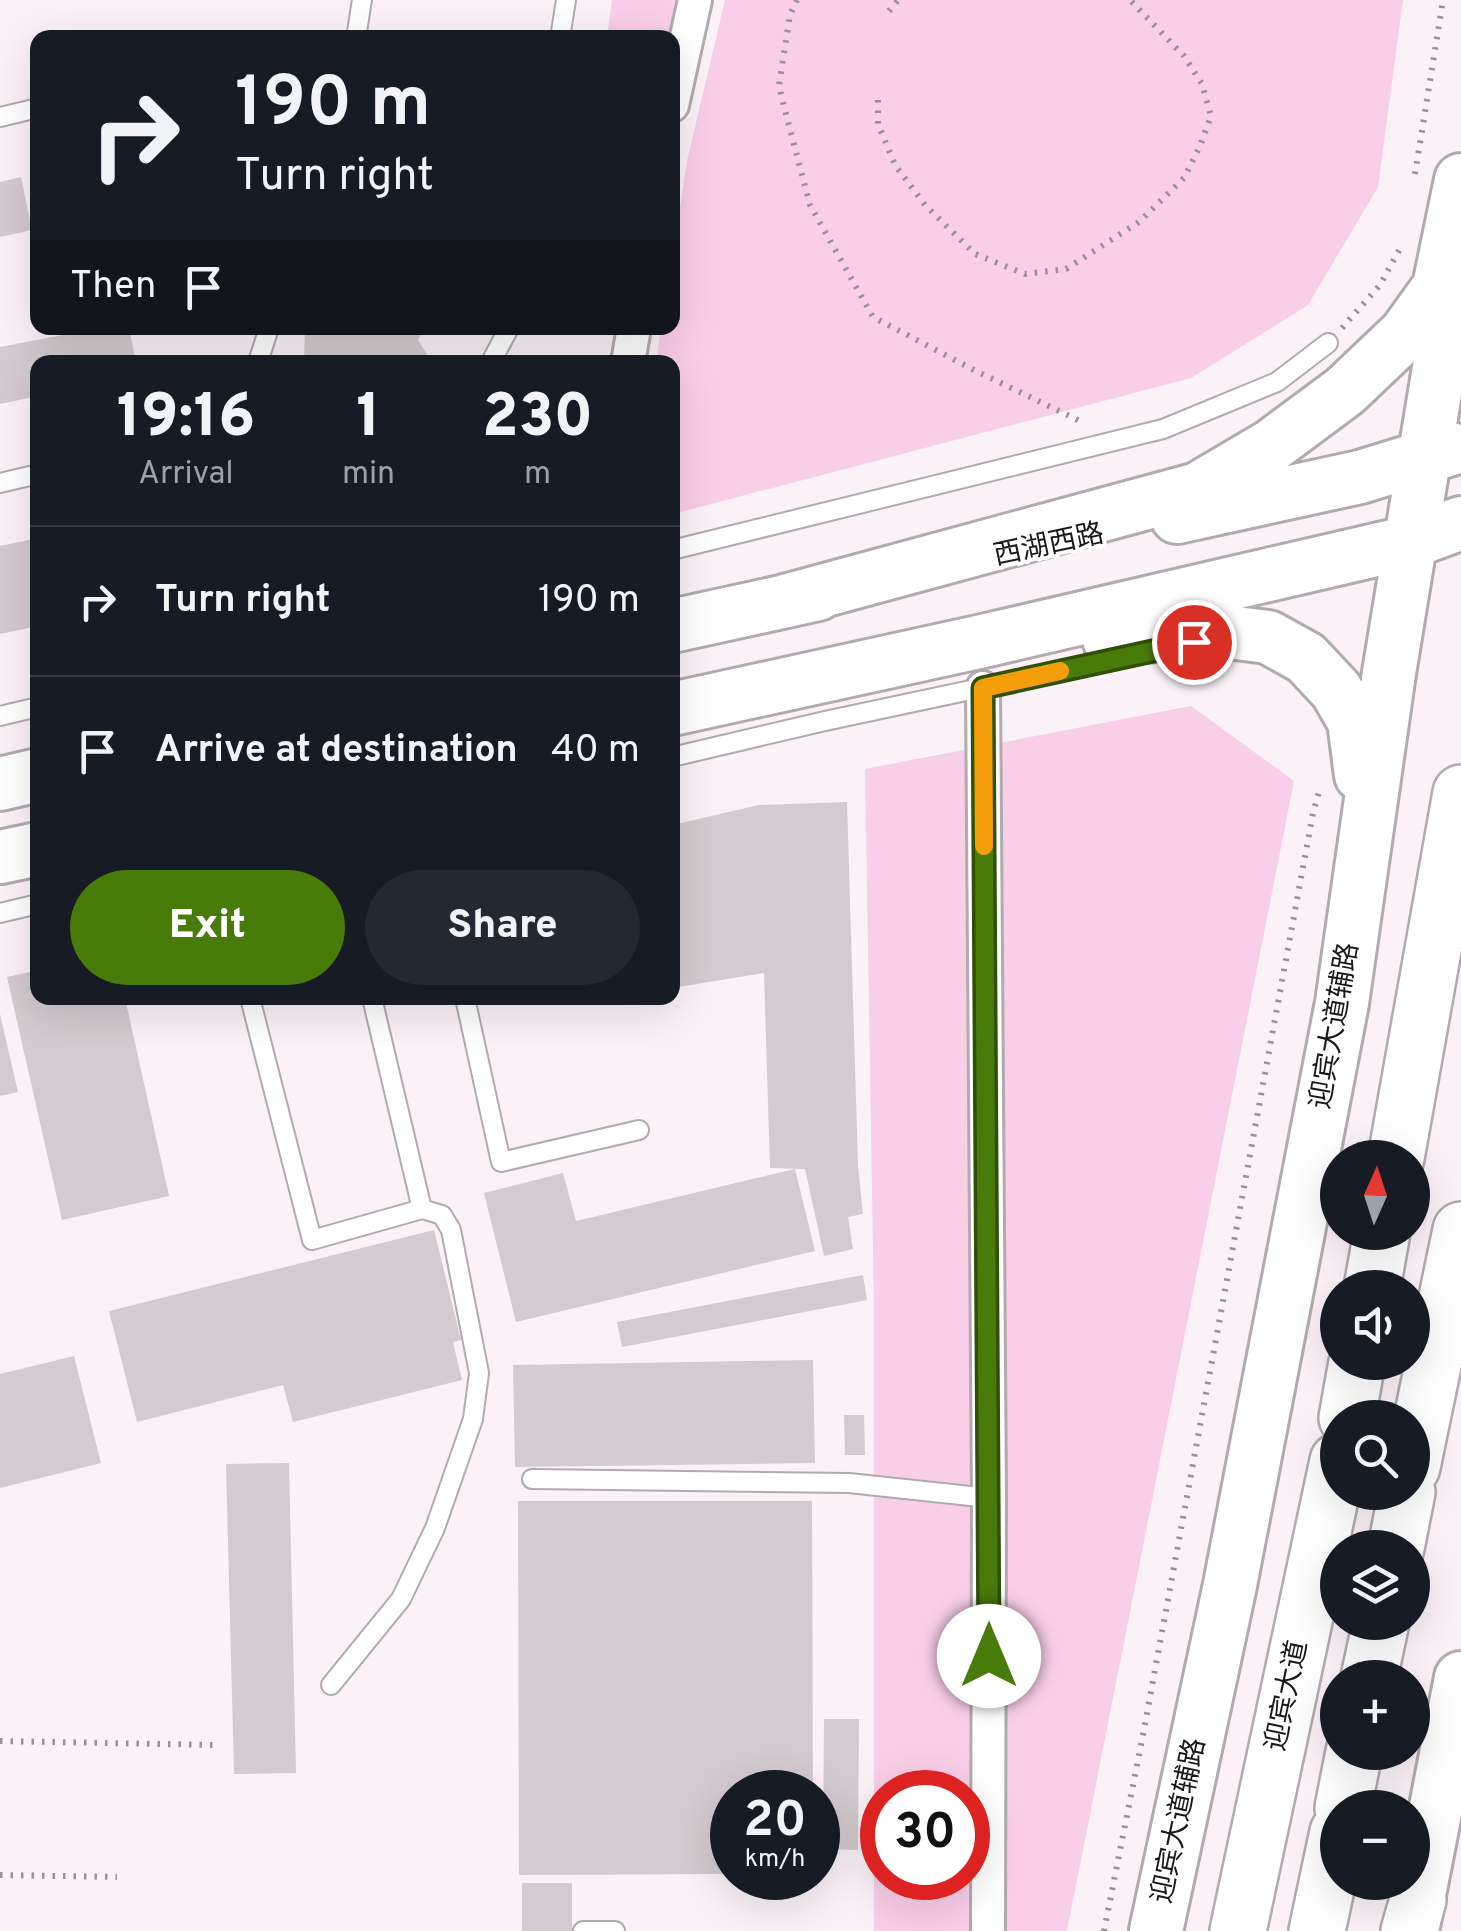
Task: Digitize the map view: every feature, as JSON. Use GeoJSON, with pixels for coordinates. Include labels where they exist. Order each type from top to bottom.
{"type":"FeatureCollection","features":[{"type":"Feature","properties":{"kind":"highway"},"geometry":{"type":"LineString","coordinates":[[1399,1140],[1461,792]]}},
{"type":"Feature","properties":{"kind":"highway"},"geometry":{"type":"LineString","coordinates":[[1426,1400],[1461,1230]]}},
{"type":"Feature","properties":{"kind":"highway","name":"迎宾大道"},"geometry":{"type":"LineString","coordinates":[[1238,1931],[1328,1510]]}},
{"type":"Feature","properties":{"kind":"highway"},"geometry":{"type":"LineString","coordinates":[[1317,1931],[1324,1900]]}},
{"type":"Feature","properties":{"kind":"main road"},"geometry":{"type":"LineString","coordinates":[[786,601],[1198,489],[1271,446],[1344,391],[1406,333],[1439,288],[1438,181]]}},
{"type":"Feature","properties":{"kind":"main road","name":"迎宾大道辅路"},"geometry":{"type":"LineString","coordinates":[[1156,1931],[1230,1585],[1342,1003],[1410,542],[1443,452],[1461,234]]}},
{"type":"Feature","properties":{"kind":"main road","name":"西湖西路"},"geometry":{"type":"LineString","coordinates":[[680,624],[1360,477],[1443,452]]}},
{"type":"Feature","properties":{"kind":"main road"},"geometry":{"type":"LineString","coordinates":[[680,708],[1410,542],[1461,523]]}},
{"type":"Feature","properties":{"kind":"main road"},"geometry":{"type":"LineString","coordinates":[[680,709],[983,669],[1102,640],[1212,630],[1268,637],[1306,658],[1336,690],[1354,721],[1368,820]]}},
{"type":"Feature","properties":{"kind":"main road"},"geometry":{"type":"LineString","coordinates":[[0,784],[30,777]]}},
{"type":"Feature","properties":{"kind":"main road"},"geometry":{"type":"LineString","coordinates":[[0,857],[30,850]]}},
{"type":"Feature","properties":{"kind":"main road"},"geometry":{"type":"LineString","coordinates":[[1413,1921],[1461,1678]]}},
{"type":"Feature","properties":{"kind":"street"},"geometry":{"type":"LineString","coordinates":[[680,68],[695,0]]}},
{"type":"Feature","properties":{"kind":"street"},"geometry":{"type":"LineString","coordinates":[[983,669],[988,1931]]}},
{"type":"Feature","properties":{"kind":"lane"},"geometry":{"type":"LineString","coordinates":[[357,30],[362,0]]}},
{"type":"Feature","properties":{"kind":"lane"},"geometry":{"type":"LineString","coordinates":[[561,30],[566,0]]}},
{"type":"Feature","properties":{"kind":"lane"},"geometry":{"type":"LineString","coordinates":[[0,117],[30,110]]}},
{"type":"Feature","properties":{"kind":"lane"},"geometry":{"type":"LineString","coordinates":[[680,548],[1163,430],[1278,382],[1328,343]]}},
{"type":"Feature","properties":{"kind":"lane"},"geometry":{"type":"LineString","coordinates":[[0,483],[30,476]]}},
{"type":"Feature","properties":{"kind":"lane"},"geometry":{"type":"LineString","coordinates":[[680,755],[983,669],[1194,642],[1247,648],[1260,656]]}},
{"type":"Feature","properties":{"kind":"lane"},"geometry":{"type":"LineString","coordinates":[[0,716],[30,709]]}},
{"type":"Feature","properties":{"kind":"lane"},"geometry":{"type":"LineString","coordinates":[[0,913],[30,906]]}},
{"type":"Feature","properties":{"kind":"lane"},"geometry":{"type":"LineString","coordinates":[[252,1005],[312,1240],[422,1209],[442,1215],[450,1230],[478,1372],[473,1419],[436,1528],[401,1599],[331,1684]]}},
{"type":"Feature","properties":{"kind":"lane"},"geometry":{"type":"LineString","coordinates":[[374,1005],[422,1209]]}},
{"type":"Feature","properties":{"kind":"lane"},"geometry":{"type":"LineString","coordinates":[[467,1005],[502,1162],[639,1130]]}},
{"type":"Feature","properties":{"kind":"lane"},"geometry":{"type":"LineString","coordinates":[[532,1478],[849,1483],[989,1498]]}},
{"type":"Feature","properties":{"kind":"lane"},"geometry":{"type":"LineString","coordinates":[[582,1931],[616,1931]]}},
{"type":"Feature","properties":{"kind":"path"},"geometry":{"type":"LineString","coordinates":[[797,0],[790,15],[779,85],[781,95],[810,205],[873,317],[1120,440]]}},
{"type":"Feature","properties":{"kind":"path"},"geometry":{"type":"LineString","coordinates":[[889,11],[898,0]]}},
{"type":"Feature","properties":{"kind":"path"},"geometry":{"type":"LineString","coordinates":[[878,100],[878,124],[895,165],[925,205],[975,254],[1025,274],[1066,269],[1140,222],[1184,178],[1211,116],[1202,84],[1184,56],[1130,0]]}},
{"type":"Feature","properties":{"kind":"path"},"geometry":{"type":"LineString","coordinates":[[1438,181],[1441,2]]}},
{"type":"Feature","properties":{"kind":"path"},"geometry":{"type":"LineString","coordinates":[[1328,343],[1380,286],[1405,241]]}},
{"type":"Feature","properties":{"kind":"path"},"geometry":{"type":"LineString","coordinates":[[1104,1931],[1312,813],[1322,780]]}},
{"type":"Feature","properties":{"kind":"path"},"geometry":{"type":"LineString","coordinates":[[0,1741],[216,1746]]}},
{"type":"Feature","properties":{"kind":"path"},"geometry":{"type":"LineString","coordinates":[[0,1875],[117,1878]]}},
{"type":"Feature","properties":{"kind":"shaded area"},"geometry":{"type":"Polygon","coordinates":[[[612,0],[677,0],[671,30],[608,30],[612,0]]]}},
{"type":"Feature","properties":{"kind":"shaded area"},"geometry":{"type":"Polygon","coordinates":[[[725,0],[1403,0],[1378,187],[1308,305],[1191,378],[680,512],[680,355],[657,355],[660,335],[680,335],[680,207],[725,0]]]}},
{"type":"Feature","properties":{"kind":"shaded area"},"geometry":{"type":"Polygon","coordinates":[[[1191,706],[1294,781],[1067,1931],[874,1931],[874,1900],[990,1900],[990,1770],[874,1770],[874,1309],[865,769],[1191,706]]]}},
{"type":"Feature","properties":{"kind":"building"},"geometry":{"type":"Polygon","coordinates":[[[21,177],[30,230],[0,237],[0,182],[21,177]]]}},
{"type":"Feature","properties":{"kind":"building"},"geometry":{"type":"Polygon","coordinates":[[[63,335],[130,335],[135,355],[30,355],[30,398],[0,404],[0,347],[63,335]]]}},
{"type":"Feature","properties":{"kind":"building"},"geometry":{"type":"Polygon","coordinates":[[[305,335],[420,335],[418,340],[428,355],[304,355],[305,335]]]}},
{"type":"Feature","properties":{"kind":"building"},"geometry":{"type":"Polygon","coordinates":[[[30,540],[30,628],[0,634],[0,546],[30,540]]]}},
{"type":"Feature","properties":{"kind":"building"},"geometry":{"type":"Polygon","coordinates":[[[847,802],[858,1166],[863,1214],[848,1217],[853,1249],[824,1256],[805,1169],[770,1168],[764,973],[680,987],[680,823],[759,805],[847,802]]]}},
{"type":"Feature","properties":{"kind":"building"},"geometry":{"type":"Polygon","coordinates":[[[30,972],[30,1005],[127,1005],[169,1196],[62,1220],[7,977],[30,972]]]}},
{"type":"Feature","properties":{"kind":"building"},"geometry":{"type":"Polygon","coordinates":[[[0,1014],[18,1092],[0,1096],[0,1014]]]}},
{"type":"Feature","properties":{"kind":"building"},"geometry":{"type":"Polygon","coordinates":[[[795,1169],[815,1251],[516,1322],[484,1193],[563,1173],[576,1221],[795,1169]]]}},
{"type":"Feature","properties":{"kind":"building"},"geometry":{"type":"Polygon","coordinates":[[[434,1230],[461,1340],[453,1342],[462,1380],[293,1422],[283,1385],[137,1422],[109,1311],[434,1230]]]}},
{"type":"Feature","properties":{"kind":"building"},"geometry":{"type":"Polygon","coordinates":[[[863,1275],[867,1300],[622,1347],[617,1322],[863,1275]]]}},
{"type":"Feature","properties":{"kind":"building"},"geometry":{"type":"Polygon","coordinates":[[[74,1356],[101,1463],[0,1488],[0,1374],[74,1356]]]}},
{"type":"Feature","properties":{"kind":"building"},"geometry":{"type":"Polygon","coordinates":[[[813,1360],[815,1463],[515,1467],[513,1365],[813,1360]]]}},
{"type":"Feature","properties":{"kind":"building"},"geometry":{"type":"Polygon","coordinates":[[[844,1415],[864,1415],[865,1455],[845,1455],[844,1415]]]}},
{"type":"Feature","properties":{"kind":"building"},"geometry":{"type":"Polygon","coordinates":[[[289,1463],[296,1773],[234,1774],[226,1464],[289,1463]]]}},
{"type":"Feature","properties":{"kind":"building"},"geometry":{"type":"Polygon","coordinates":[[[518,1501],[812,1501],[813,1770],[710,1770],[710,1874],[519,1875],[518,1501]]]}},
{"type":"Feature","properties":{"kind":"building"},"geometry":{"type":"Polygon","coordinates":[[[824,1719],[859,1719],[858,1850],[840,1849],[840,1770],[824,1770],[824,1719]]]}},
{"type":"Feature","properties":{"kind":"building"},"geometry":{"type":"Polygon","coordinates":[[[522,1883],[572,1883],[572,1931],[522,1931],[522,1883]]]}},
{"type":"Feature","properties":{"kind":"slow traffic"},"geometry":{"type":"LineString","coordinates":[[984,846],[983,688],[1060,671]]}},
{"type":"Feature","properties":{"kind":"route"},"geometry":{"type":"LineString","coordinates":[[989,1656],[983,688],[1194,642]]}}]}
